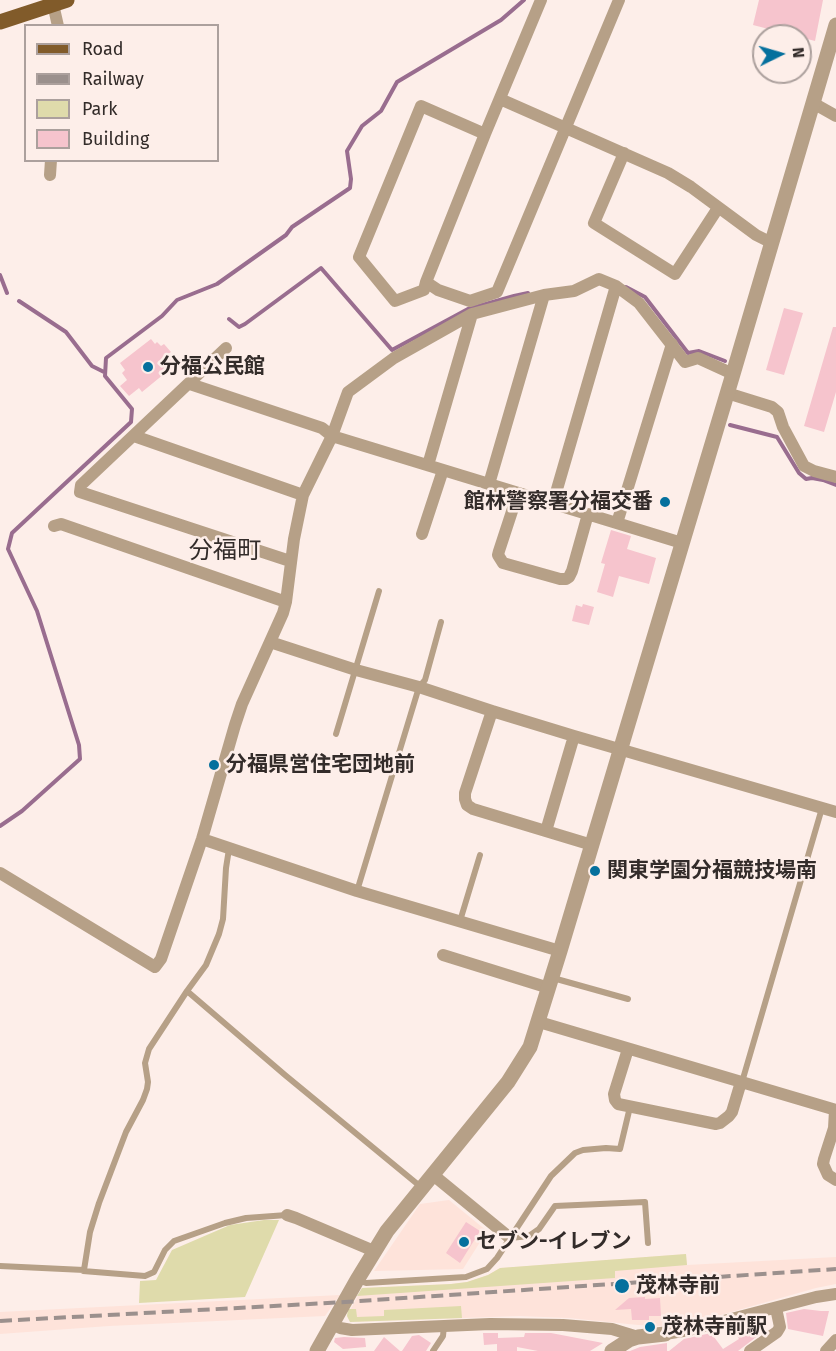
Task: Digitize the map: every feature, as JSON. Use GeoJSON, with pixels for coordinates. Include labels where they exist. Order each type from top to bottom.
{"type":"FeatureCollection","features":[{"type":"Feature","properties":{"kind":"main road"},"geometry":{"type":"LineString","coordinates":[[0,22],[60,2]]}},
{"type":"Feature","properties":{"kind":"street"},"geometry":{"type":"LineString","coordinates":[[485,134],[421,106],[358,257],[395,301],[423,290],[541,0]]}},
{"type":"Feature","properties":{"kind":"street"},"geometry":{"type":"LineString","coordinates":[[426,282],[438,290],[470,301],[497,292],[619,0]]}},
{"type":"Feature","properties":{"kind":"street"},"geometry":{"type":"LineString","coordinates":[[58,24],[60,2]]}},
{"type":"Feature","properties":{"kind":"street"},"geometry":{"type":"LineString","coordinates":[[317,1351],[387,1231],[508,1082],[530,1047],[734,374],[836,25]]}},
{"type":"Feature","properties":{"kind":"street"},"geometry":{"type":"LineString","coordinates":[[500,99],[668,173],[691,187],[756,235],[772,243]]}},
{"type":"Feature","properties":{"kind":"street"},"geometry":{"type":"LineString","coordinates":[[813,103],[836,116]]}},
{"type":"Feature","properties":{"kind":"street"},"geometry":{"type":"LineString","coordinates":[[624,153],[594,223],[675,274],[718,208]]}},
{"type":"Feature","properties":{"kind":"street"},"geometry":{"type":"LineString","coordinates":[[50,175],[51,162]]}},
{"type":"Feature","properties":{"kind":"street"},"geometry":{"type":"LineString","coordinates":[[0,873],[155,967],[161,959],[202,839],[242,704],[283,613],[303,495],[332,436],[348,392],[394,358],[472,314],[544,295],[574,291],[599,279],[616,286],[639,303],[685,362],[698,358],[734,374]]}},
{"type":"Feature","properties":{"kind":"street"},"geometry":{"type":"LineString","coordinates":[[553,503],[616,286]]}},
{"type":"Feature","properties":{"kind":"street"},"geometry":{"type":"LineString","coordinates":[[489,484],[544,295]]}},
{"type":"Feature","properties":{"kind":"street"},"geometry":{"type":"LineString","coordinates":[[428,465],[472,314]]}},
{"type":"Feature","properties":{"kind":"street"},"geometry":{"type":"LineString","coordinates":[[617,523],[672,344]]}},
{"type":"Feature","properties":{"kind":"street"},"geometry":{"type":"LineString","coordinates":[[226,348],[81,485],[80,492],[291,561]]}},
{"type":"Feature","properties":{"kind":"street"},"geometry":{"type":"LineString","coordinates":[[190,384],[322,428],[332,436],[682,543]]}},
{"type":"Feature","properties":{"kind":"street"},"geometry":{"type":"LineString","coordinates":[[727,393],[772,406],[778,412],[783,427],[804,466],[836,477]]}},
{"type":"Feature","properties":{"kind":"street"},"geometry":{"type":"LineString","coordinates":[[134,436],[303,495]]}},
{"type":"Feature","properties":{"kind":"street"},"geometry":{"type":"LineString","coordinates":[[422,534],[443,470]]}},
{"type":"Feature","properties":{"kind":"street"},"geometry":{"type":"LineString","coordinates":[[518,493],[498,555],[503,563],[566,579],[572,571],[588,514]]}},
{"type":"Feature","properties":{"kind":"street"},"geometry":{"type":"LineString","coordinates":[[54,526],[61,524],[286,602]]}},
{"type":"Feature","properties":{"kind":"street"},"geometry":{"type":"LineString","coordinates":[[270,642],[574,736],[836,812]]}},
{"type":"Feature","properties":{"kind":"street"},"geometry":{"type":"LineString","coordinates":[[492,711],[465,793],[467,805],[473,809],[592,845]]}},
{"type":"Feature","properties":{"kind":"street"},"geometry":{"type":"LineString","coordinates":[[546,831],[574,736]]}},
{"type":"Feature","properties":{"kind":"street"},"geometry":{"type":"LineString","coordinates":[[202,839],[357,891],[560,951]]}},
{"type":"Feature","properties":{"kind":"street"},"geometry":{"type":"LineString","coordinates":[[442,955],[551,983]]}},
{"type":"Feature","properties":{"kind":"street"},"geometry":{"type":"LineString","coordinates":[[538,1022],[835,1110],[834,1128],[823,1164],[828,1175],[836,1180]]}},
{"type":"Feature","properties":{"kind":"street"},"geometry":{"type":"LineString","coordinates":[[628,1049],[614,1094],[618,1104],[716,1124],[732,1112],[741,1082]]}},
{"type":"Feature","properties":{"kind":"street"},"geometry":{"type":"LineString","coordinates":[[432,1174],[510,1238]]}},
{"type":"Feature","properties":{"kind":"street"},"geometry":{"type":"LineString","coordinates":[[287,1215],[374,1251]]}},
{"type":"Feature","properties":{"kind":"street"},"geometry":{"type":"LineString","coordinates":[[612,1351],[638,1337],[689,1330],[816,1297],[836,1294]]}},
{"type":"Feature","properties":{"kind":"street"},"geometry":{"type":"LineString","coordinates":[[750,1351],[777,1332],[780,1327],[776,1308]]}},
{"type":"Feature","properties":{"kind":"street"},"geometry":{"type":"LineString","coordinates":[[332,1324],[352,1330],[444,1325],[563,1325],[612,1329],[638,1337]]}},
{"type":"Feature","properties":{"kind":"street"},"geometry":{"type":"LineString","coordinates":[[826,1351],[836,1340]]}},
{"type":"Feature","properties":{"kind":"lane"},"geometry":{"type":"LineString","coordinates":[[336,734],[379,591]]}},
{"type":"Feature","properties":{"kind":"lane"},"geometry":{"type":"LineString","coordinates":[[357,891],[419,687],[425,680],[441,622]]}},
{"type":"Feature","properties":{"kind":"lane"},"geometry":{"type":"LineString","coordinates":[[741,1082],[822,808]]}},
{"type":"Feature","properties":{"kind":"lane"},"geometry":{"type":"LineString","coordinates":[[84,1270],[90,1232],[99,1203],[126,1132],[147,1089],[146,1057],[206,965],[219,934],[223,919],[225,868],[229,848]]}},
{"type":"Feature","properties":{"kind":"lane"},"geometry":{"type":"LineString","coordinates":[[460,921],[480,855]]}},
{"type":"Feature","properties":{"kind":"lane"},"geometry":{"type":"LineString","coordinates":[[551,983],[628,999]]}},
{"type":"Feature","properties":{"kind":"lane"},"geometry":{"type":"LineString","coordinates":[[187,991],[422,1187]]}},
{"type":"Feature","properties":{"kind":"lane"},"geometry":{"type":"LineString","coordinates":[[357,1280],[366,1283],[466,1277],[487,1269],[497,1258],[550,1176],[575,1153],[593,1149],[620,1149],[630,1106]]}},
{"type":"Feature","properties":{"kind":"lane"},"geometry":{"type":"LineString","coordinates":[[510,1238],[529,1236],[539,1228],[555,1206],[645,1202],[648,1244]]}},
{"type":"Feature","properties":{"kind":"lane"},"geometry":{"type":"LineString","coordinates":[[0,1266],[145,1276],[154,1272],[165,1250],[174,1241],[235,1221],[262,1216],[287,1215]]}},
{"type":"Feature","properties":{"kind":"lane"},"geometry":{"type":"LineString","coordinates":[[433,1351],[443,1336],[444,1325]]}},
{"type":"Feature","properties":{"kind":"shaded area"},"geometry":{"type":"Polygon","coordinates":[[[449,1200],[487,1231],[463,1269],[374,1271],[420,1204],[449,1200]]]}},
{"type":"Feature","properties":{"kind":"shaded area"},"geometry":{"type":"Polygon","coordinates":[[[686,1254],[687,1265],[836,1257],[836,1284],[696,1322],[662,1326],[519,1316],[350,1322],[347,1316],[362,1288],[467,1282],[500,1268],[686,1254]]]}},
{"type":"Feature","properties":{"kind":"shaded area"},"geometry":{"type":"Polygon","coordinates":[[[340,1295],[325,1316],[109,1326],[0,1334],[0,1312],[340,1295]]]}},
{"type":"Feature","properties":{"kind":"green space"},"geometry":{"type":"Polygon","coordinates":[[[279,1220],[245,1297],[139,1303],[140,1281],[156,1280],[172,1250],[230,1225],[279,1220]]]}},
{"type":"Feature","properties":{"kind":"green space"},"geometry":{"type":"Polygon","coordinates":[[[686,1254],[687,1265],[615,1271],[615,1278],[357,1296],[362,1288],[467,1282],[500,1268],[686,1254]]]}},
{"type":"Feature","properties":{"kind":"green space"},"geometry":{"type":"Polygon","coordinates":[[[461,1306],[462,1318],[350,1322],[347,1316],[348,1309],[356,1309],[357,1317],[384,1316],[384,1310],[461,1306]]]}},
{"type":"Feature","properties":{"kind":"building"},"geometry":{"type":"Polygon","coordinates":[[[759,0],[823,0],[815,41],[812,40],[812,24],[753,24],[759,0]]]}},
{"type":"Feature","properties":{"kind":"building"},"geometry":{"type":"Polygon","coordinates":[[[784,308],[803,313],[784,375],[766,370],[784,308]]]}},
{"type":"Feature","properties":{"kind":"building"},"geometry":{"type":"Polygon","coordinates":[[[833,327],[836,327],[836,392],[824,432],[804,426],[833,327]]]}},
{"type":"Feature","properties":{"kind":"building","name":"分福公民館"},"geometry":{"type":"Polygon","coordinates":[[[151,339],[155,344],[157,342],[161,346],[164,344],[171,352],[167,355],[175,365],[142,392],[139,388],[129,396],[120,386],[127,380],[122,373],[125,370],[120,363],[151,339]]]}},
{"type":"Feature","properties":{"kind":"building"},"geometry":{"type":"Polygon","coordinates":[[[611,530],[631,536],[627,549],[656,558],[649,584],[619,576],[613,597],[597,592],[605,564],[601,563],[611,530]]]}},
{"type":"Feature","properties":{"kind":"building"},"geometry":{"type":"Polygon","coordinates":[[[583,604],[594,607],[589,625],[572,621],[576,605],[582,607],[583,604]]]}},
{"type":"Feature","properties":{"kind":"building"},"geometry":{"type":"Polygon","coordinates":[[[466,1222],[480,1231],[460,1263],[446,1253],[466,1222]]]}},
{"type":"Feature","properties":{"kind":"building"},"geometry":{"type":"Polygon","coordinates":[[[645,1297],[645,1299],[660,1298],[661,1316],[649,1316],[649,1320],[632,1320],[631,1309],[615,1310],[629,1298],[645,1297]]]}},
{"type":"Feature","properties":{"kind":"building"},"geometry":{"type":"Polygon","coordinates":[[[804,1309],[829,1311],[823,1336],[788,1329],[786,1313],[804,1309]]]}},
{"type":"Feature","properties":{"kind":"building"},"geometry":{"type":"Polygon","coordinates":[[[751,1322],[760,1334],[738,1351],[669,1351],[684,1339],[711,1333],[723,1349],[739,1339],[735,1332],[751,1322]]]}},
{"type":"Feature","properties":{"kind":"building"},"geometry":{"type":"Polygon","coordinates":[[[483,1333],[498,1333],[498,1338],[524,1337],[525,1333],[551,1333],[603,1343],[590,1351],[538,1351],[517,1347],[517,1351],[497,1351],[497,1344],[484,1345],[483,1333]]]}},
{"type":"Feature","properties":{"kind":"building"},"geometry":{"type":"Polygon","coordinates":[[[419,1335],[431,1343],[426,1351],[402,1351],[412,1336],[419,1335]]]}},
{"type":"Feature","properties":{"kind":"building"},"geometry":{"type":"Polygon","coordinates":[[[384,1337],[400,1351],[374,1351],[384,1337]]]}},
{"type":"Feature","properties":{"kind":"building"},"geometry":{"type":"Polygon","coordinates":[[[335,1338],[365,1338],[366,1347],[343,1349],[334,1342],[335,1338]]]}},
{"type":"Feature","properties":{"kind":"building"},"geometry":{"type":"Polygon","coordinates":[[[667,1343],[667,1351],[630,1351],[640,1347],[667,1343]]]}},
{"type":"Feature","properties":{"kind":"waterway"},"geometry":{"type":"LineString","coordinates":[[0,826],[22,811],[80,759],[79,745],[37,611],[8,549],[12,533],[131,422],[132,409],[105,376],[106,358],[162,316],[177,300],[217,284],[286,235],[292,227],[350,188],[347,151],[362,126],[381,111],[397,82],[501,20],[524,0]]}},
{"type":"Feature","properties":{"kind":"waterway"},"geometry":{"type":"LineString","coordinates":[[229,319],[239,327],[245,324],[321,268],[392,350],[468,309],[528,293]]}},
{"type":"Feature","properties":{"kind":"waterway"},"geometry":{"type":"LineString","coordinates":[[0,275],[7,293]]}},
{"type":"Feature","properties":{"kind":"waterway"},"geometry":{"type":"LineString","coordinates":[[626,287],[645,297],[688,353],[699,351],[725,361]]}},
{"type":"Feature","properties":{"kind":"waterway"},"geometry":{"type":"LineString","coordinates":[[19,301],[66,332],[92,366],[104,372]]}},
{"type":"Feature","properties":{"kind":"waterway"},"geometry":{"type":"LineString","coordinates":[[730,425],[777,437],[799,473],[806,479],[823,480],[836,485]]}},
{"type":"Feature","properties":{"kind":"railway"},"geometry":{"type":"LineString","coordinates":[[0,1321],[345,1302],[836,1269]]}},
{"type":"Feature","properties":{"kind":"place","name":"分福公民館"},"geometry":{"type":"Point","coordinates":[148,367]}},
{"type":"Feature","properties":{"kind":"place","name":"館林警察署分福交番"},"geometry":{"type":"Point","coordinates":[665,502]}},
{"type":"Feature","properties":{"kind":"place","name":"分福県営住宅団地前"},"geometry":{"type":"Point","coordinates":[214,765]}},
{"type":"Feature","properties":{"kind":"place","name":"関東学園分福競技場南"},"geometry":{"type":"Point","coordinates":[595,871]}},
{"type":"Feature","properties":{"kind":"place","name":"セブン-イレブン"},"geometry":{"type":"Point","coordinates":[464,1242]}},
{"type":"Feature","properties":{"kind":"place","name":"茂林寺前"},"geometry":{"type":"Point","coordinates":[622,1286]}},
{"type":"Feature","properties":{"kind":"place","name":"茂林寺前駅"},"geometry":{"type":"Point","coordinates":[650,1327]}},
{"type":"Feature","properties":{"kind":"district","name":"分福町"},"geometry":{"type":"Point","coordinates":[225,551]}}]}
